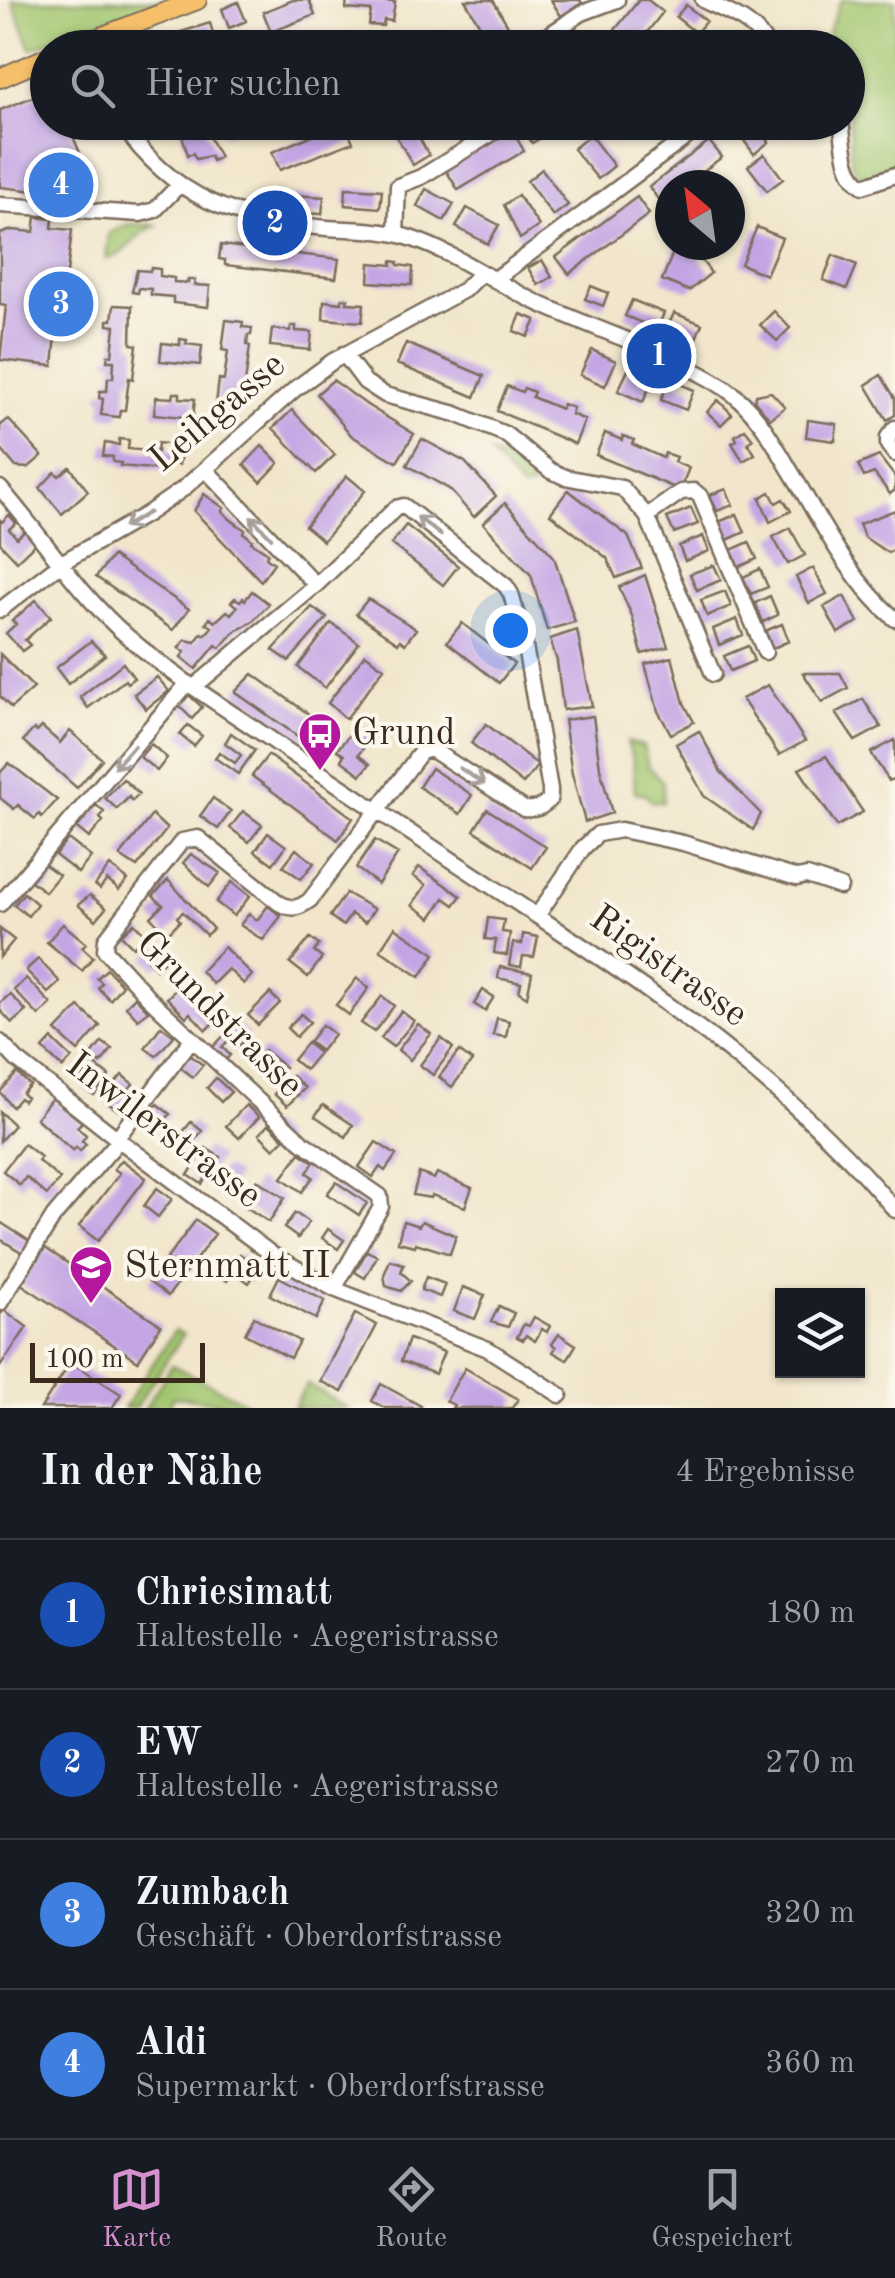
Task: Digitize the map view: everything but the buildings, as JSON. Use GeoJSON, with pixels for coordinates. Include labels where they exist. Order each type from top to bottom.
{"type":"FeatureCollection","features":[{"type":"Feature","properties":{"kind":"main road"},"geometry":{"type":"LineString","coordinates":[[121,30],[197,0]]}},
{"type":"Feature","properties":{"kind":"main road"},"geometry":{"type":"LineString","coordinates":[[0,78],[30,65]]}},
{"type":"Feature","properties":{"kind":"street"},"geometry":{"type":"LineString","coordinates":[[557,30],[582,14],[617,0]]}},
{"type":"Feature","properties":{"kind":"street"},"geometry":{"type":"LineString","coordinates":[[704,0],[756,30]]}},
{"type":"Feature","properties":{"kind":"street"},"geometry":{"type":"LineString","coordinates":[[132,140],[180,184],[232,213],[260,220],[396,234],[441,250],[535,301],[696,373],[735,396],[770,437],[840,552],[895,618]]}},
{"type":"Feature","properties":{"kind":"street"},"geometry":{"type":"LineString","coordinates":[[396,234],[398,186],[481,140]]}},
{"type":"Feature","properties":{"kind":"street","name":"Leihgasse"},"geometry":{"type":"LineString","coordinates":[[0,610],[62,563],[147,514],[205,469],[294,389],[344,354],[488,276],[681,140]]}},
{"type":"Feature","properties":{"kind":"street"},"geometry":{"type":"LineString","coordinates":[[844,140],[848,167],[863,186],[895,175]]}},
{"type":"Feature","properties":{"kind":"street"},"geometry":{"type":"LineString","coordinates":[[0,205],[140,214],[154,210],[180,184]]}},
{"type":"Feature","properties":{"kind":"street"},"geometry":{"type":"LineString","coordinates":[[344,354],[365,382],[385,395],[456,414],[505,434],[551,471],[573,480],[622,488],[647,516],[712,674]]}},
{"type":"Feature","properties":{"kind":"street"},"geometry":{"type":"LineString","coordinates":[[895,428],[888,437],[888,446],[895,454]]}},
{"type":"Feature","properties":{"kind":"street"},"geometry":{"type":"LineString","coordinates":[[205,469],[316,585]]}},
{"type":"Feature","properties":{"kind":"street","name":"Rigistrasse"},"geometry":{"type":"LineString","coordinates":[[0,488],[103,614],[191,685],[698,1026],[772,1084],[841,1148],[895,1210]]}},
{"type":"Feature","properties":{"kind":"street"},"geometry":{"type":"LineString","coordinates":[[647,516],[681,492],[694,491],[700,496],[766,652]]}},
{"type":"Feature","properties":{"kind":"street"},"geometry":{"type":"LineString","coordinates":[[0,904],[191,685],[316,585],[396,508],[404,506],[506,586],[524,641],[550,799],[534,810],[524,809],[431,749],[421,752],[376,810]]}},
{"type":"Feature","properties":{"kind":"street","name":"Grundstrasse"},"geometry":{"type":"LineString","coordinates":[[334,1289],[381,1208],[380,1196],[302,1142],[192,1039],[105,950],[106,938],[182,841],[198,838],[289,909],[298,908],[310,900],[376,810]]}},
{"type":"Feature","properties":{"kind":"street"},"geometry":{"type":"LineString","coordinates":[[537,916],[590,839],[608,830],[683,843],[840,887]]}},
{"type":"Feature","properties":{"kind":"street"},"geometry":{"type":"LineString","coordinates":[[0,1303],[54,1216],[118,1139],[192,1039]]}},
{"type":"Feature","properties":{"kind":"street","name":"Inwilerstrasse"},"geometry":{"type":"LineString","coordinates":[[0,1042],[118,1139],[272,1255],[334,1289],[488,1349],[560,1395]]}},
{"type":"Feature","properties":{"kind":"green space"},"geometry":{"type":"Polygon","coordinates":[[[12,0],[164,0],[83,30],[30,30],[30,46],[12,0]]]}},
{"type":"Feature","properties":{"kind":"green space"},"geometry":{"type":"Polygon","coordinates":[[[841,0],[895,0],[895,172],[873,180],[862,178],[851,164],[850,140],[865,140],[865,30],[829,30],[841,0]]]}},
{"type":"Feature","properties":{"kind":"green space"},"geometry":{"type":"Polygon","coordinates":[[[128,224],[158,225],[143,232],[121,253],[106,259],[109,233],[128,224]]]}},
{"type":"Feature","properties":{"kind":"green space"},"geometry":{"type":"Polygon","coordinates":[[[491,455],[518,463],[542,483],[522,490],[491,455]]]}},
{"type":"Feature","properties":{"kind":"green space"},"geometry":{"type":"Polygon","coordinates":[[[627,742],[643,746],[648,766],[663,782],[663,802],[652,802],[645,794],[635,792],[627,742]]]}},
{"type":"Feature","properties":{"kind":"green space"},"geometry":{"type":"Polygon","coordinates":[[[175,1330],[183,1335],[135,1408],[124,1408],[175,1330]]]}},
{"type":"Feature","properties":{"kind":"green space"},"geometry":{"type":"Polygon","coordinates":[[[172,1365],[256,1408],[180,1397],[172,1398],[170,1408],[145,1408],[172,1365]]]}},
{"type":"Feature","properties":{"kind":"green space"},"geometry":{"type":"Polygon","coordinates":[[[307,1384],[348,1408],[293,1408],[307,1384]]]}},
{"type":"Feature","properties":{"kind":"place","name":"Aldi"},"geometry":{"type":"Point","coordinates":[61,185]}},
{"type":"Feature","properties":{"kind":"place","name":"EW"},"geometry":{"type":"Point","coordinates":[275,223]}},
{"type":"Feature","properties":{"kind":"place","name":"Zumbach"},"geometry":{"type":"Point","coordinates":[61,304]}},
{"type":"Feature","properties":{"kind":"place","name":"Chriesimatt"},"geometry":{"type":"Point","coordinates":[659,356]}},
{"type":"Feature","properties":{"kind":"place","name":"Grund"},"geometry":{"type":"Point","coordinates":[320,772]}},
{"type":"Feature","properties":{"kind":"place","name":"Sternmatt II"},"geometry":{"type":"Point","coordinates":[91,1305]}}]}
